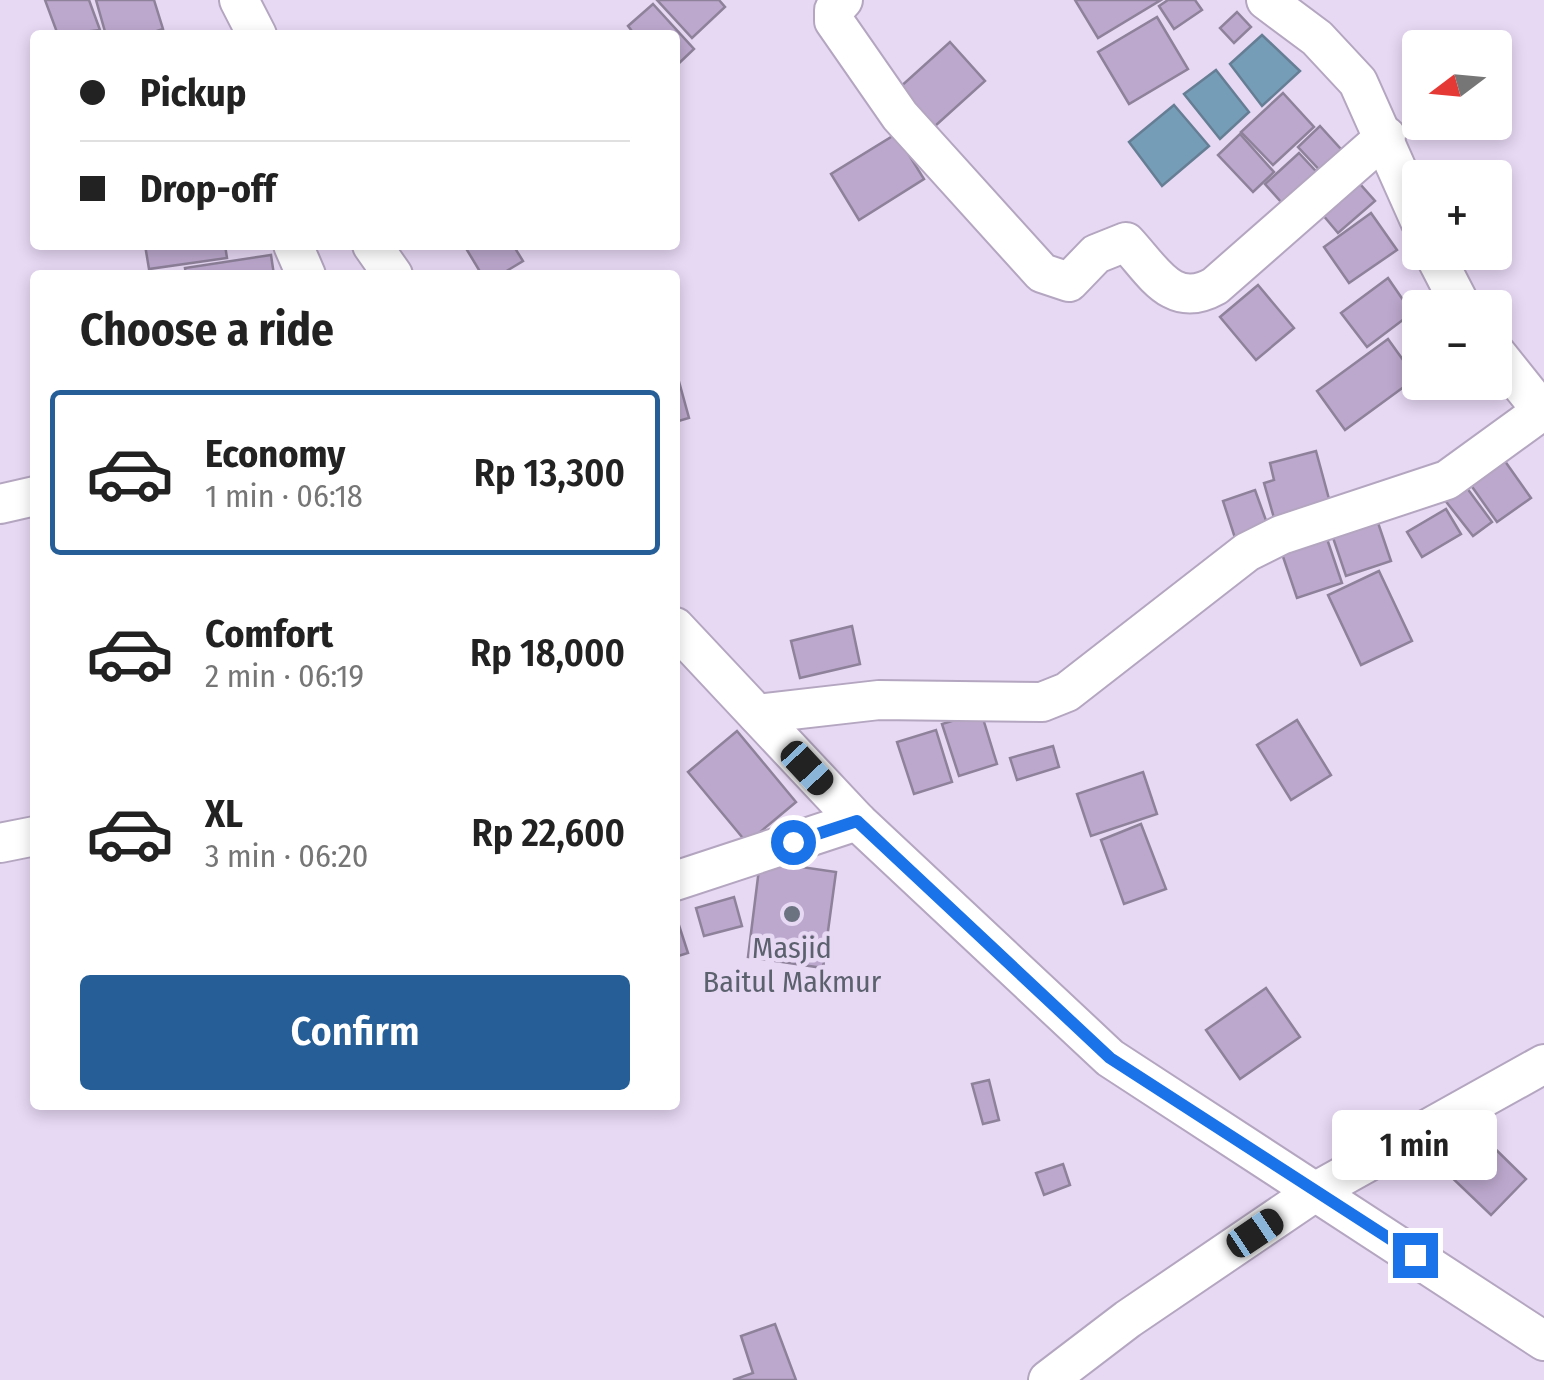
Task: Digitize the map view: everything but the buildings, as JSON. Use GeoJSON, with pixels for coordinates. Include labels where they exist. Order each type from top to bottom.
{"type":"FeatureCollection","features":[{"type":"Feature","properties":{"kind":"street"},"geometry":{"type":"LineString","coordinates":[[239,0],[254,30]]}},
{"type":"Feature","properties":{"kind":"street"},"geometry":{"type":"LineString","coordinates":[[843,0],[834,10],[834,21],[900,116],[1042,273],[1069,282],[1096,254],[1126,242],[1175,293],[1197,296],[1216,286],[1386,136]]}},
{"type":"Feature","properties":{"kind":"street"},"geometry":{"type":"LineString","coordinates":[[1266,0],[1317,38],[1358,82],[1402,176]]}},
{"type":"Feature","properties":{"kind":"street"},"geometry":{"type":"LineString","coordinates":[[757,714],[879,700],[1042,702],[1067,692],[1247,552],[1282,535],[1446,480],[1543,412],[1512,373]]}},
{"type":"Feature","properties":{"kind":"street"},"geometry":{"type":"LineString","coordinates":[[0,504],[30,497]]}},
{"type":"Feature","properties":{"kind":"street"},"geometry":{"type":"LineString","coordinates":[[680,632],[857,821],[1110,1058],[1318,1190],[1544,1341]]}},
{"type":"Feature","properties":{"kind":"street"},"geometry":{"type":"LineString","coordinates":[[680,878],[857,821]]}},
{"type":"Feature","properties":{"kind":"street"},"geometry":{"type":"LineString","coordinates":[[0,842],[30,837]]}},
{"type":"Feature","properties":{"kind":"street"},"geometry":{"type":"LineString","coordinates":[[1048,1380],[1128,1319],[1318,1190],[1544,1064]]}},
{"type":"Feature","properties":{"kind":"water"},"geometry":{"type":"Polygon","coordinates":[[[1262,35],[1300,71],[1262,106],[1230,64],[1262,35]]]}},
{"type":"Feature","properties":{"kind":"water"},"geometry":{"type":"Polygon","coordinates":[[[1216,70],[1249,112],[1220,139],[1184,94],[1216,70]]]}},
{"type":"Feature","properties":{"kind":"water"},"geometry":{"type":"Polygon","coordinates":[[[1174,105],[1209,146],[1162,186],[1129,142],[1174,105]]]}},
{"type":"Feature","properties":{"kind":"place","name":"Masjid Baitul Makmur"},"geometry":{"type":"Point","coordinates":[792,914]}},
{"type":"Feature","properties":{"kind":"route"},"geometry":{"type":"LineString","coordinates":[[793,842],[857,821],[1110,1058],[1415,1255]]}}]}
